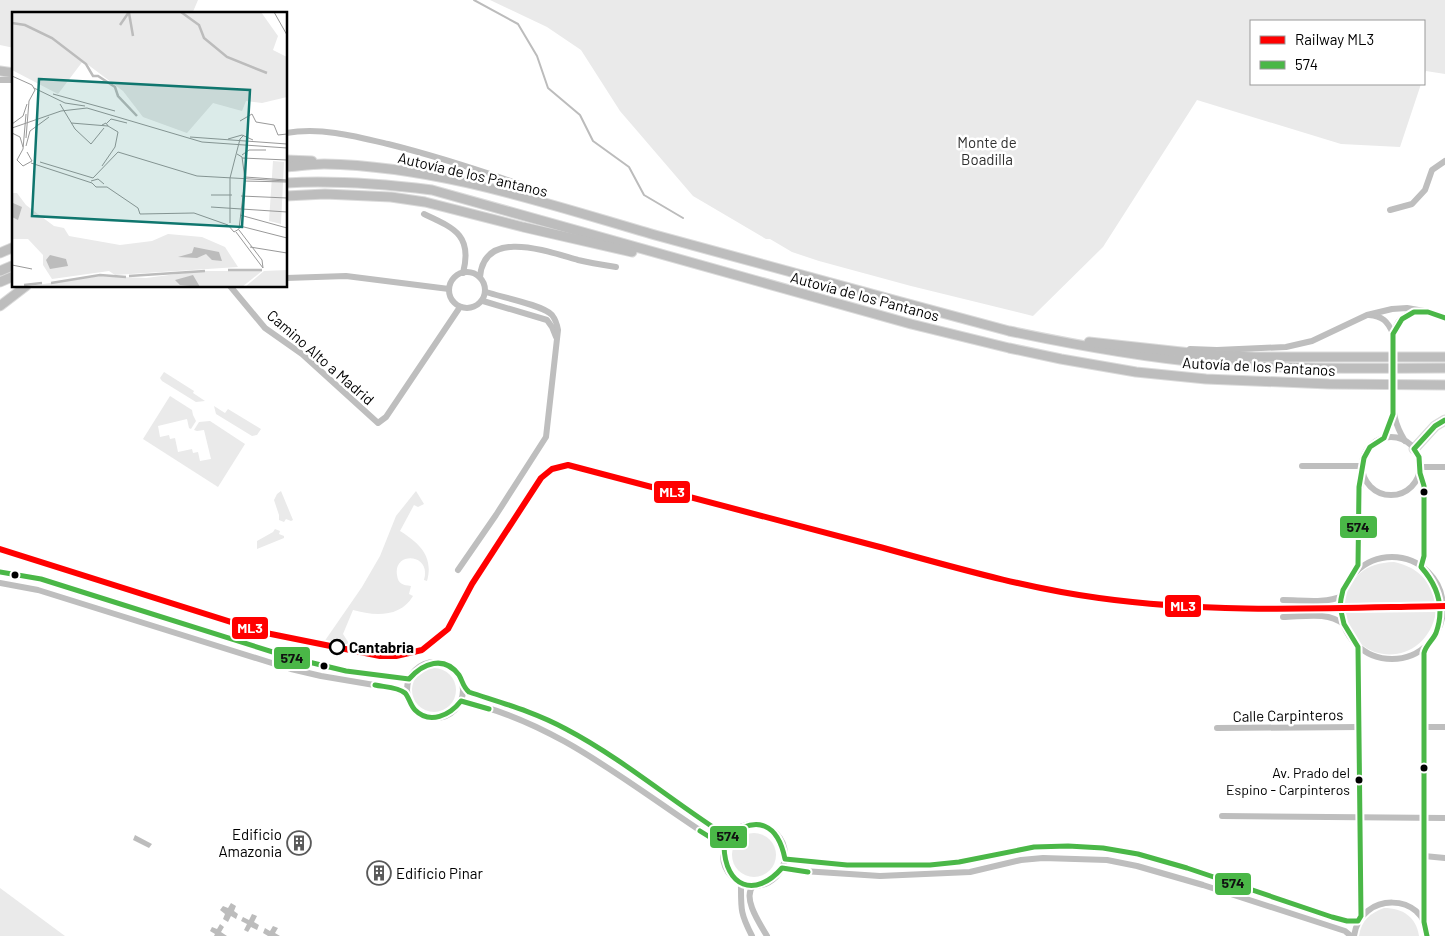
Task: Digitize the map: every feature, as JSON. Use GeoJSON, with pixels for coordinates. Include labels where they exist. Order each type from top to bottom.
{"type":"FeatureCollection","features":[{"type":"Feature","properties":{"kind":"highway"},"geometry":{"type":"LineString","coordinates":[[288,160],[307,160],[322,164]]}},
{"type":"Feature","properties":{"kind":"highway","name":"Autovía de los Pantanos"},"geometry":{"type":"LineString","coordinates":[[288,167],[322,164],[396,169],[471,184],[1009,330],[1051,340],[1136,355],[1208,363],[1329,368],[1445,368]]}},
{"type":"Feature","properties":{"kind":"highway","name":"Autovía de los Pantanos"},"geometry":{"type":"LineString","coordinates":[[288,183],[340,181],[382,183],[432,190],[910,324],[1008,348],[1126,370],[1206,379],[1255,382],[1445,385]]}},
{"type":"Feature","properties":{"kind":"highway"},"geometry":{"type":"LineString","coordinates":[[288,196],[344,195],[391,197],[424,202],[585,242],[657,258],[671,258]]}},
{"type":"Feature","properties":{"kind":"highway"},"geometry":{"type":"LineString","coordinates":[[0,253],[12,248]]}},
{"type":"Feature","properties":{"kind":"highway"},"geometry":{"type":"LineString","coordinates":[[0,271],[12,266]]}},
{"type":"Feature","properties":{"kind":"highway"},"geometry":{"type":"LineString","coordinates":[[0,282],[12,277]]}},
{"type":"Feature","properties":{"kind":"highway"},"geometry":{"type":"LineString","coordinates":[[0,306],[23,288]]}},
{"type":"Feature","properties":{"kind":"highway"},"geometry":{"type":"LineString","coordinates":[[1051,340],[1065,339],[1209,355],[1255,357],[1445,357]]}},
{"type":"Feature","properties":{"kind":"highway"},"geometry":{"type":"LineString","coordinates":[[1414,449],[1435,426],[1445,420]]}},
{"type":"Feature","properties":{"kind":"street"},"geometry":{"type":"LineString","coordinates":[[288,133],[309,130],[346,134],[457,162],[528,187]]}},
{"type":"Feature","properties":{"kind":"street"},"geometry":{"type":"LineString","coordinates":[[1390,210],[1412,204],[1425,190],[1432,170],[1445,161]]}},
{"type":"Feature","properties":{"kind":"street"},"geometry":{"type":"LineString","coordinates":[[424,214],[451,226],[462,237],[466,259],[462,273]]}},
{"type":"Feature","properties":{"kind":"street"},"geometry":{"type":"LineString","coordinates":[[480,277],[471,272],[462,273],[455,277],[449,289],[451,298],[460,307],[470,308],[477,306],[482,301],[486,292],[480,277],[480,267],[492,252],[507,246],[526,246],[581,261],[616,267]]}},
{"type":"Feature","properties":{"kind":"street"},"geometry":{"type":"LineString","coordinates":[[288,278],[346,276],[449,289]]}},
{"type":"Feature","properties":{"kind":"street","name":"Camino Alto a Madrid"},"geometry":{"type":"LineString","coordinates":[[232,288],[265,328],[302,354],[378,423],[386,417],[460,307]]}},
{"type":"Feature","properties":{"kind":"street"},"geometry":{"type":"LineString","coordinates":[[458,570],[496,516],[546,437],[558,330],[551,314],[542,308],[486,292]]}},
{"type":"Feature","properties":{"kind":"street"},"geometry":{"type":"LineString","coordinates":[[482,301],[547,320],[556,338]]}},
{"type":"Feature","properties":{"kind":"street"},"geometry":{"type":"LineString","coordinates":[[1136,347],[1217,350],[1286,347],[1312,341],[1367,315],[1392,309],[1407,308],[1419,310],[1445,318]]}},
{"type":"Feature","properties":{"kind":"street"},"geometry":{"type":"LineString","coordinates":[[1384,438],[1393,414],[1393,334],[1396,325],[1402,317],[1410,312],[1419,310]]}},
{"type":"Feature","properties":{"kind":"street"},"geometry":{"type":"LineString","coordinates":[[1367,315],[1384,319],[1390,325],[1393,334]]}},
{"type":"Feature","properties":{"kind":"street"},"geometry":{"type":"LineString","coordinates":[[1393,414],[1405,441],[1414,449],[1419,457],[1424,486],[1424,556],[1422,567]]}},
{"type":"Feature","properties":{"kind":"street"},"geometry":{"type":"LineString","coordinates":[[1405,441],[1394,437],[1384,438],[1371,446],[1363,458],[1362,466],[1363,474],[1368,484],[1377,492],[1388,496],[1403,493],[1412,487],[1420,470]]}},
{"type":"Feature","properties":{"kind":"street"},"geometry":{"type":"LineString","coordinates":[[1302,466],[1362,466]]}},
{"type":"Feature","properties":{"kind":"street"},"geometry":{"type":"LineString","coordinates":[[1420,470],[1445,467]]}},
{"type":"Feature","properties":{"kind":"street"},"geometry":{"type":"LineString","coordinates":[[1357,571],[1359,556],[1359,487],[1363,474]]}},
{"type":"Feature","properties":{"kind":"street"},"geometry":{"type":"LineString","coordinates":[[1388,557],[1406,559],[1422,567],[1434,580],[1443,598],[1443,620],[1435,636],[1424,648],[1409,657],[1391,660],[1374,656],[1358,648],[1349,637],[1343,624],[1340,607],[1348,582],[1357,571],[1372,561],[1388,557]]}},
{"type":"Feature","properties":{"kind":"street"},"geometry":{"type":"LineString","coordinates":[[0,572],[41,579],[292,658],[346,671],[409,679]]}},
{"type":"Feature","properties":{"kind":"street"},"geometry":{"type":"LineString","coordinates":[[0,583],[38,590],[291,669],[392,688],[406,694]]}},
{"type":"Feature","properties":{"kind":"street"},"geometry":{"type":"LineString","coordinates":[[1283,600],[1325,600],[1342,596]]}},
{"type":"Feature","properties":{"kind":"street"},"geometry":{"type":"LineString","coordinates":[[1283,617],[1326,617],[1336,619],[1343,624]]}},
{"type":"Feature","properties":{"kind":"street"},"geometry":{"type":"LineString","coordinates":[[1358,648],[1360,919]]}},
{"type":"Feature","properties":{"kind":"street"},"geometry":{"type":"LineString","coordinates":[[1424,648],[1424,922],[1428,935]]}},
{"type":"Feature","properties":{"kind":"street"},"geometry":{"type":"LineString","coordinates":[[431,662],[441,663],[450,667],[458,674],[463,688],[461,701],[452,713],[440,718],[426,717],[414,710],[406,694],[409,679],[415,670],[431,662]]}},
{"type":"Feature","properties":{"kind":"street"},"geometry":{"type":"LineString","coordinates":[[463,688],[469,692],[542,717],[570,732],[728,837]]}},
{"type":"Feature","properties":{"kind":"street"},"geometry":{"type":"LineString","coordinates":[[461,701],[506,714],[538,727],[567,742],[724,846]]}},
{"type":"Feature","properties":{"kind":"street","name":"Calle Carpinteros"},"geometry":{"type":"LineString","coordinates":[[1217,728],[1359,727]]}},
{"type":"Feature","properties":{"kind":"street"},"geometry":{"type":"LineString","coordinates":[[1424,727],[1445,727]]}},
{"type":"Feature","properties":{"kind":"street"},"geometry":{"type":"LineString","coordinates":[[1222,816],[1445,818]]}},
{"type":"Feature","properties":{"kind":"street"},"geometry":{"type":"LineString","coordinates":[[749,824],[760,824],[770,828],[778,835],[783,845],[785,859],[778,875],[762,885],[753,886],[741,883],[731,877],[725,867],[722,856],[728,837],[737,829],[749,824]]}},
{"type":"Feature","properties":{"kind":"street"},"geometry":{"type":"LineString","coordinates":[[785,859],[804,862],[877,866],[929,865],[965,862],[1042,846],[1106,849],[1138,854],[1206,874],[1332,917],[1347,921],[1360,919]]}},
{"type":"Feature","properties":{"kind":"street"},"geometry":{"type":"LineString","coordinates":[[1424,856],[1445,858]]}},
{"type":"Feature","properties":{"kind":"street"},"geometry":{"type":"LineString","coordinates":[[782,868],[803,872],[880,876],[970,872],[1022,860],[1043,858],[1107,860],[1138,866],[1203,885],[1345,931],[1352,936],[1360,919],[1370,908],[1384,902],[1396,902],[1413,909],[1424,922]]}},
{"type":"Feature","properties":{"kind":"street"},"geometry":{"type":"LineString","coordinates":[[741,883],[740,906],[744,921],[752,936]]}},
{"type":"Feature","properties":{"kind":"street"},"geometry":{"type":"LineString","coordinates":[[753,886],[749,893],[752,908],[767,936]]}},
{"type":"Feature","properties":{"kind":"green space"},"geometry":{"type":"Polygon","coordinates":[[[0,0],[198,0],[193,12],[12,12],[12,48],[0,45],[0,0]]]}},
{"type":"Feature","properties":{"kind":"green space","name":"Monte de Boadilla"},"geometry":{"type":"Polygon","coordinates":[[[490,0],[1445,0],[1445,74],[1426,71],[1425,74],[1425,20],[1250,20],[1250,85],[1421,85],[1400,147],[1341,144],[1197,100],[1103,247],[1033,316],[911,286],[792,252],[693,196],[620,111],[581,50],[547,27],[490,0]]]}},
{"type":"Feature","properties":{"kind":"green space"},"geometry":{"type":"Polygon","coordinates":[[[164,372],[194,391],[193,393],[205,401],[196,402],[162,381],[160,378],[164,372]]]}},
{"type":"Feature","properties":{"kind":"green space"},"geometry":{"type":"Polygon","coordinates":[[[170,396],[192,410],[196,421],[191,429],[187,419],[158,426],[160,437],[169,435],[170,439],[175,438],[178,452],[192,449],[193,453],[198,452],[200,461],[211,459],[204,430],[194,430],[199,422],[210,421],[245,444],[218,487],[143,439],[170,396]]]}},
{"type":"Feature","properties":{"kind":"green space"},"geometry":{"type":"Polygon","coordinates":[[[214,406],[225,413],[228,409],[261,429],[257,435],[252,436],[216,414],[214,406]]]}},
{"type":"Feature","properties":{"kind":"green space"},"geometry":{"type":"Polygon","coordinates":[[[281,491],[293,520],[291,521],[286,519],[284,522],[279,520],[274,500],[281,491]]]}},
{"type":"Feature","properties":{"kind":"green space"},"geometry":{"type":"Polygon","coordinates":[[[416,491],[424,504],[418,507],[414,505],[400,531],[413,540],[427,557],[429,572],[427,581],[424,580],[425,571],[423,564],[412,558],[406,559],[397,567],[397,575],[401,584],[411,586],[409,594],[413,596],[408,603],[394,612],[386,614],[353,610],[343,634],[350,645],[324,642],[362,587],[380,556],[396,516],[416,491]]]}},
{"type":"Feature","properties":{"kind":"green space"},"geometry":{"type":"Polygon","coordinates":[[[275,529],[280,531],[279,534],[284,536],[284,538],[257,549],[257,541],[275,529]]]}},
{"type":"Feature","properties":{"kind":"green space"},"geometry":{"type":"Polygon","coordinates":[[[1394,562],[1410,567],[1427,581],[1436,604],[1343,604],[1350,586],[1360,573],[1375,565],[1394,562]]]}},
{"type":"Feature","properties":{"kind":"green space"},"geometry":{"type":"Polygon","coordinates":[[[1436,612],[1430,630],[1419,644],[1405,652],[1390,654],[1375,652],[1361,644],[1350,631],[1343,613],[1436,612]]]}},
{"type":"Feature","properties":{"kind":"green space"},"geometry":{"type":"Polygon","coordinates":[[[434,668],[446,672],[452,678],[456,690],[452,702],[446,708],[434,712],[422,708],[416,702],[412,690],[416,678],[422,672],[434,668]]]}},
{"type":"Feature","properties":{"kind":"green space"},"geometry":{"type":"Polygon","coordinates":[[[754,833],[766,837],[772,843],[776,855],[772,867],[766,873],[754,877],[742,873],[736,867],[732,855],[736,843],[742,837],[754,833]]]}},
{"type":"Feature","properties":{"kind":"green space"},"geometry":{"type":"Polygon","coordinates":[[[0,888],[65,936],[0,936],[0,888]]]}},
{"type":"Feature","properties":{"kind":"green space"},"geometry":{"type":"Polygon","coordinates":[[[1384,908],[1391,908],[1408,915],[1415,924],[1419,936],[1359,936],[1367,918],[1374,912],[1384,908]]]}},
{"type":"Feature","properties":{"kind":"shaded area"},"geometry":{"type":"Polygon","coordinates":[[[135,835],[152,844],[149,848],[133,840],[135,835]]]}},
{"type":"Feature","properties":{"kind":"shaded area"},"geometry":{"type":"Polygon","coordinates":[[[231,903],[236,906],[234,911],[238,914],[236,919],[231,916],[228,922],[223,919],[225,914],[220,910],[223,906],[228,908],[231,903]]]}},
{"type":"Feature","properties":{"kind":"shaded area"},"geometry":{"type":"Polygon","coordinates":[[[252,914],[257,916],[254,922],[259,925],[257,930],[251,927],[248,932],[244,930],[247,924],[241,921],[243,917],[249,920],[252,914]]]}},
{"type":"Feature","properties":{"kind":"shaded area"},"geometry":{"type":"Polygon","coordinates":[[[220,924],[224,927],[221,932],[227,936],[214,936],[215,934],[210,931],[212,927],[217,929],[220,924]]]}},
{"type":"Feature","properties":{"kind":"shaded area"},"geometry":{"type":"Polygon","coordinates":[[[273,926],[278,928],[275,933],[280,936],[268,936],[263,933],[265,928],[270,931],[273,926]]]}},
{"type":"Feature","properties":{"kind":"waterway"},"geometry":{"type":"LineString","coordinates":[[474,0],[518,24],[537,56],[548,88],[580,115],[593,141],[629,167],[644,195],[683,218]]}},
{"type":"Feature","properties":{"kind":"rail line","name":"ML3"},"geometry":{"type":"LineString","coordinates":[[0,549],[266,633],[380,656],[396,656],[422,650],[448,629],[472,584],[541,478],[552,469],[568,465],[987,576],[1071,594],[1142,603],[1229,608],[1315,609],[1445,606]]}},
{"type":"Feature","properties":{"kind":"transit line","name":"574"},"geometry":{"type":"LineString","coordinates":[[0,572],[41,579],[292,658],[346,671],[409,679],[427,665],[440,663],[447,665],[459,675],[469,692],[530,713],[566,729],[628,767],[728,837],[748,826],[765,826],[777,838],[785,859],[847,865],[930,865],[959,862],[1034,847],[1103,848],[1138,854],[1187,868],[1332,917],[1347,921],[1358,921],[1361,916],[1358,647],[1344,624],[1340,607],[1341,599],[1343,590],[1358,565],[1359,487],[1364,458],[1370,447],[1384,438],[1393,414],[1393,334],[1402,319],[1414,312],[1428,312],[1445,318]]}},
{"type":"Feature","properties":{"kind":"transit line","name":"574"},"geometry":{"type":"LineString","coordinates":[[1427,936],[1424,922],[1424,653],[1436,633],[1439,624],[1440,606],[1436,590],[1421,567],[1424,556],[1424,486],[1420,473],[1419,457],[1414,449],[1435,426],[1445,420]]}},
{"type":"Feature","properties":{"kind":"transit line","name":"574"},"geometry":{"type":"LineString","coordinates":[[375,685],[402,691],[415,710],[427,717],[446,714],[461,701],[489,709]]}},
{"type":"Feature","properties":{"kind":"transit line","name":"574"},"geometry":{"type":"LineString","coordinates":[[700,831],[724,846],[730,871],[743,884],[762,883],[772,878],[782,868],[808,872]]}},
{"type":"Feature","properties":{"kind":"place","name":"Cantabria"},"geometry":{"type":"Point","coordinates":[337,647]}},
{"type":"Feature","properties":{"kind":"place","name":"Av. Prado del Espino - Carpinteros"},"geometry":{"type":"Point","coordinates":[1359,780]}},
{"type":"Feature","properties":{"kind":"place","name":"Edificio Amazonia"},"geometry":{"type":"Point","coordinates":[299,843]}},
{"type":"Feature","properties":{"kind":"place","name":"Edificio Pinar"},"geometry":{"type":"Point","coordinates":[379,873]}}]}
